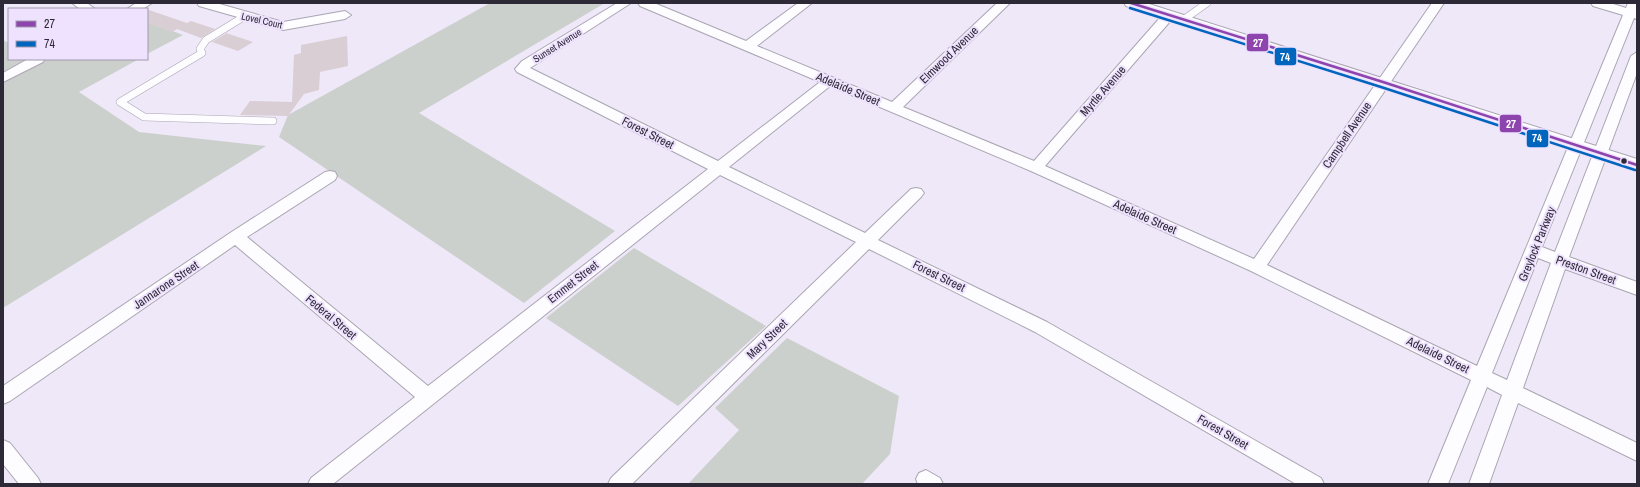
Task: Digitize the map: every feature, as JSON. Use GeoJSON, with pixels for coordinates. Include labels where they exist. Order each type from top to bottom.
{"type":"FeatureCollection","features":[{"type":"Feature","properties":{"kind":"street"},"geometry":{"type":"LineString","coordinates":[[78,3],[87,8]]}},
{"type":"Feature","properties":{"kind":"street"},"geometry":{"type":"LineString","coordinates":[[135,8],[146,3]]}},
{"type":"Feature","properties":{"kind":"street","name":"Lovel Court"},"geometry":{"type":"LineString","coordinates":[[203,3],[283,26],[345,15]]}},
{"type":"Feature","properties":{"kind":"street","name":"Sunset Avenue"},"geometry":{"type":"LineString","coordinates":[[555,87],[522,69],[527,64],[625,3]]}},
{"type":"Feature","properties":{"kind":"street","name":"Adelaide Street"},"geometry":{"type":"LineString","coordinates":[[644,3],[1036,168],[1257,267],[1637,452]]}},
{"type":"Feature","properties":{"kind":"street"},"geometry":{"type":"LineString","coordinates":[[748,46],[806,3]]}},
{"type":"Feature","properties":{"kind":"street","name":"Elmwood Avenue"},"geometry":{"type":"LineString","coordinates":[[894,108],[1004,3]]}},
{"type":"Feature","properties":{"kind":"street"},"geometry":{"type":"LineString","coordinates":[[1131,3],[1383,82],[1637,165]]}},
{"type":"Feature","properties":{"kind":"street","name":"Campbell Avenue"},"geometry":{"type":"LineString","coordinates":[[1257,267],[1438,3]]}},
{"type":"Feature","properties":{"kind":"street"},"geometry":{"type":"LineString","coordinates":[[1596,3],[1634,11]]}},
{"type":"Feature","properties":{"kind":"street","name":"Greylock Parkway"},"geometry":{"type":"LineString","coordinates":[[1438,484],[1634,11]]}},
{"type":"Feature","properties":{"kind":"street","name":"Myrtle Avenue"},"geometry":{"type":"LineString","coordinates":[[1036,168],[1176,17]]}},
{"type":"Feature","properties":{"kind":"street"},"geometry":{"type":"LineString","coordinates":[[1479,484],[1599,153],[1637,56]]}},
{"type":"Feature","properties":{"kind":"street"},"geometry":{"type":"LineString","coordinates":[[3,78],[36,60]]}},
{"type":"Feature","properties":{"kind":"street","name":"Emmet Street"},"geometry":{"type":"LineString","coordinates":[[318,484],[427,396],[829,81]]}},
{"type":"Feature","properties":{"kind":"street","name":"Forest Street"},"geometry":{"type":"LineString","coordinates":[[555,87],[868,240],[1041,327],[1314,484]]}},
{"type":"Feature","properties":{"kind":"street","name":"Jannarone Street"},"geometry":{"type":"LineString","coordinates":[[3,396],[236,237],[330,176]]}},
{"type":"Feature","properties":{"kind":"street","name":"Mary Street"},"geometry":{"type":"LineString","coordinates":[[618,484],[916,193]]}},
{"type":"Feature","properties":{"kind":"street","name":"Federal Street"},"geometry":{"type":"LineString","coordinates":[[236,237],[427,396]]}},
{"type":"Feature","properties":{"kind":"street","name":"Preston Street"},"geometry":{"type":"LineString","coordinates":[[1534,250],[1637,289]]}},
{"type":"Feature","properties":{"kind":"street"},"geometry":{"type":"LineString","coordinates":[[3,449],[31,484]]}},
{"type":"Feature","properties":{"kind":"lane"},"geometry":{"type":"LineString","coordinates":[[1176,17],[1207,3]]}},
{"type":"Feature","properties":{"kind":"lane"},"geometry":{"type":"LineString","coordinates":[[246,16],[206,40],[200,49],[202,53],[120,102],[144,117],[273,121]]}},
{"type":"Feature","properties":{"kind":"shaded area"},"geometry":{"type":"Polygon","coordinates":[[[490,3],[605,3],[419,113],[615,231],[524,303],[279,137],[288,115],[490,3]]]}},
{"type":"Feature","properties":{"kind":"shaded area"},"geometry":{"type":"Polygon","coordinates":[[[148,21],[183,35],[148,53],[148,21]]]}},
{"type":"Feature","properties":{"kind":"shaded area"},"geometry":{"type":"Polygon","coordinates":[[[3,40],[8,42],[8,60],[137,60],[79,92],[139,132],[266,146],[3,308],[3,40]]]}},
{"type":"Feature","properties":{"kind":"shaded area"},"geometry":{"type":"Polygon","coordinates":[[[634,248],[766,326],[678,406],[546,318],[634,248]]]}},
{"type":"Feature","properties":{"kind":"shaded area"},"geometry":{"type":"Polygon","coordinates":[[[787,338],[899,396],[890,454],[862,484],[688,484],[739,430],[715,408],[787,338]]]}},
{"type":"Feature","properties":{"kind":"building"},"geometry":{"type":"Polygon","coordinates":[[[148,10],[187,23],[191,21],[215,29],[201,38],[177,29],[172,32],[148,23],[148,10]]]}},
{"type":"Feature","properties":{"kind":"building"},"geometry":{"type":"Polygon","coordinates":[[[227,33],[253,42],[238,51],[212,42],[227,33]]]}},
{"type":"Feature","properties":{"kind":"building"},"geometry":{"type":"Polygon","coordinates":[[[347,36],[348,66],[320,72],[319,90],[304,94],[288,116],[240,115],[250,101],[292,102],[294,55],[301,53],[301,45],[347,36]]]}},
{"type":"Feature","properties":{"kind":"transit line","name":"27"},"geometry":{"type":"LineString","coordinates":[[1131,3],[1383,82],[1637,165]]}},
{"type":"Feature","properties":{"kind":"transit line","name":"74"},"geometry":{"type":"LineString","coordinates":[[1130,8],[1381,87],[1635,170]]}}]}
